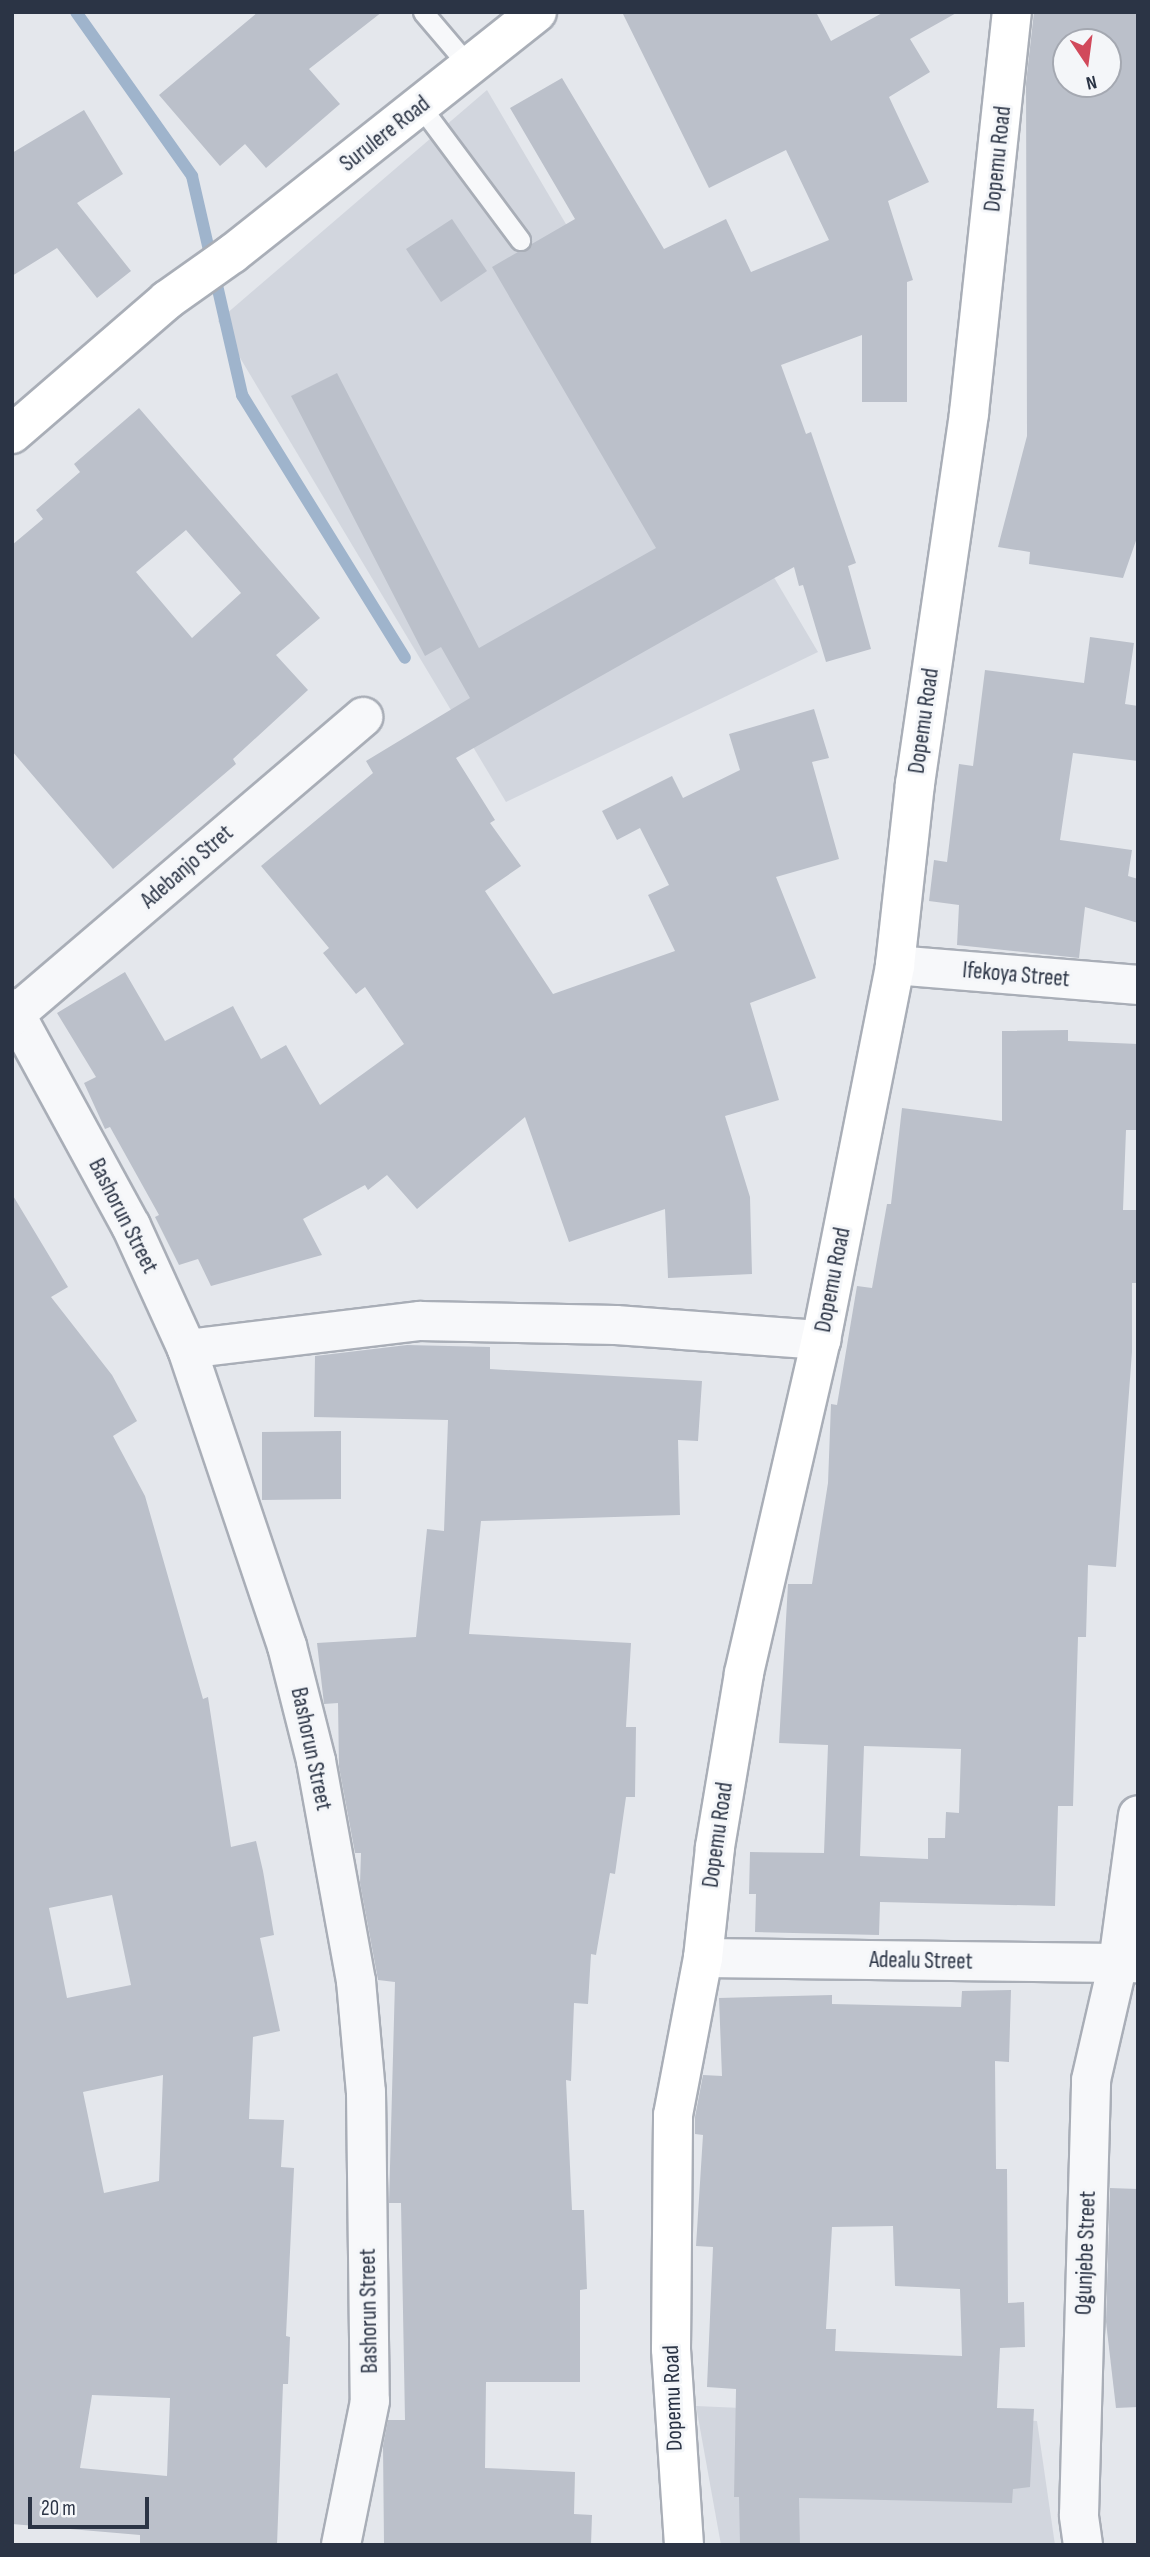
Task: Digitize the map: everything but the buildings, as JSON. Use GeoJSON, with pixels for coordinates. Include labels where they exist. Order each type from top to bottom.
{"type":"FeatureCollection","features":[{"type":"Feature","properties":{"kind":"main road","name":"Surulere Road"},"geometry":{"type":"LineString","coordinates":[[12,434],[167,300],[232,254],[421,107],[537,12]]}},
{"type":"Feature","properties":{"kind":"main road","name":"Dopemu Road"},"geometry":{"type":"LineString","coordinates":[[684,2545],[671,2349],[673,2115],[703,1958],[715,1847],[744,1673],[821,1340],[895,965],[915,784],[969,413],[1012,12]]}},
{"type":"Feature","properties":{"kind":"street","name":"Adebanjo Stret"},"geometry":{"type":"LineString","coordinates":[[14,1013],[363,717]]}},
{"type":"Feature","properties":{"kind":"street","name":"Ifekoya Street"},"geometry":{"type":"LineString","coordinates":[[895,965],[1138,985]]}},
{"type":"Feature","properties":{"kind":"street","name":"Bashorun Street"},"geometry":{"type":"LineString","coordinates":[[14,1013],[131,1226],[187,1349],[287,1646],[316,1761],[356,1981],[366,2092],[370,2401],[341,2545]]}},
{"type":"Feature","properties":{"kind":"street"},"geometry":{"type":"LineString","coordinates":[[187,1349],[421,1321],[616,1325],[821,1340]]}},
{"type":"Feature","properties":{"kind":"street","name":"Ogunjebe Street"},"geometry":{"type":"LineString","coordinates":[[1083,2545],[1079,2503],[1091,2080],[1128,1963],[1138,1815]]}},
{"type":"Feature","properties":{"kind":"street","name":"Adealu Street"},"geometry":{"type":"LineString","coordinates":[[703,1958],[1128,1963]]}},
{"type":"Feature","properties":{"kind":"lane"},"geometry":{"type":"LineString","coordinates":[[423,12],[469,66]]}},
{"type":"Feature","properties":{"kind":"lane"},"geometry":{"type":"LineString","coordinates":[[421,107],[520,240]]}},
{"type":"Feature","properties":{"kind":"shaded area"},"geometry":{"type":"Polygon","coordinates":[[[487,90],[818,652],[506,802],[218,321],[487,90]]]}},
{"type":"Feature","properties":{"kind":"shaded area"},"geometry":{"type":"Polygon","coordinates":[[[696,2406],[1037,2421],[1055,2545],[721,2545],[696,2406]]]}},
{"type":"Feature","properties":{"kind":"waterway"},"geometry":{"type":"LineString","coordinates":[[76,12],[192,176],[242,395],[405,658]]}}]}
